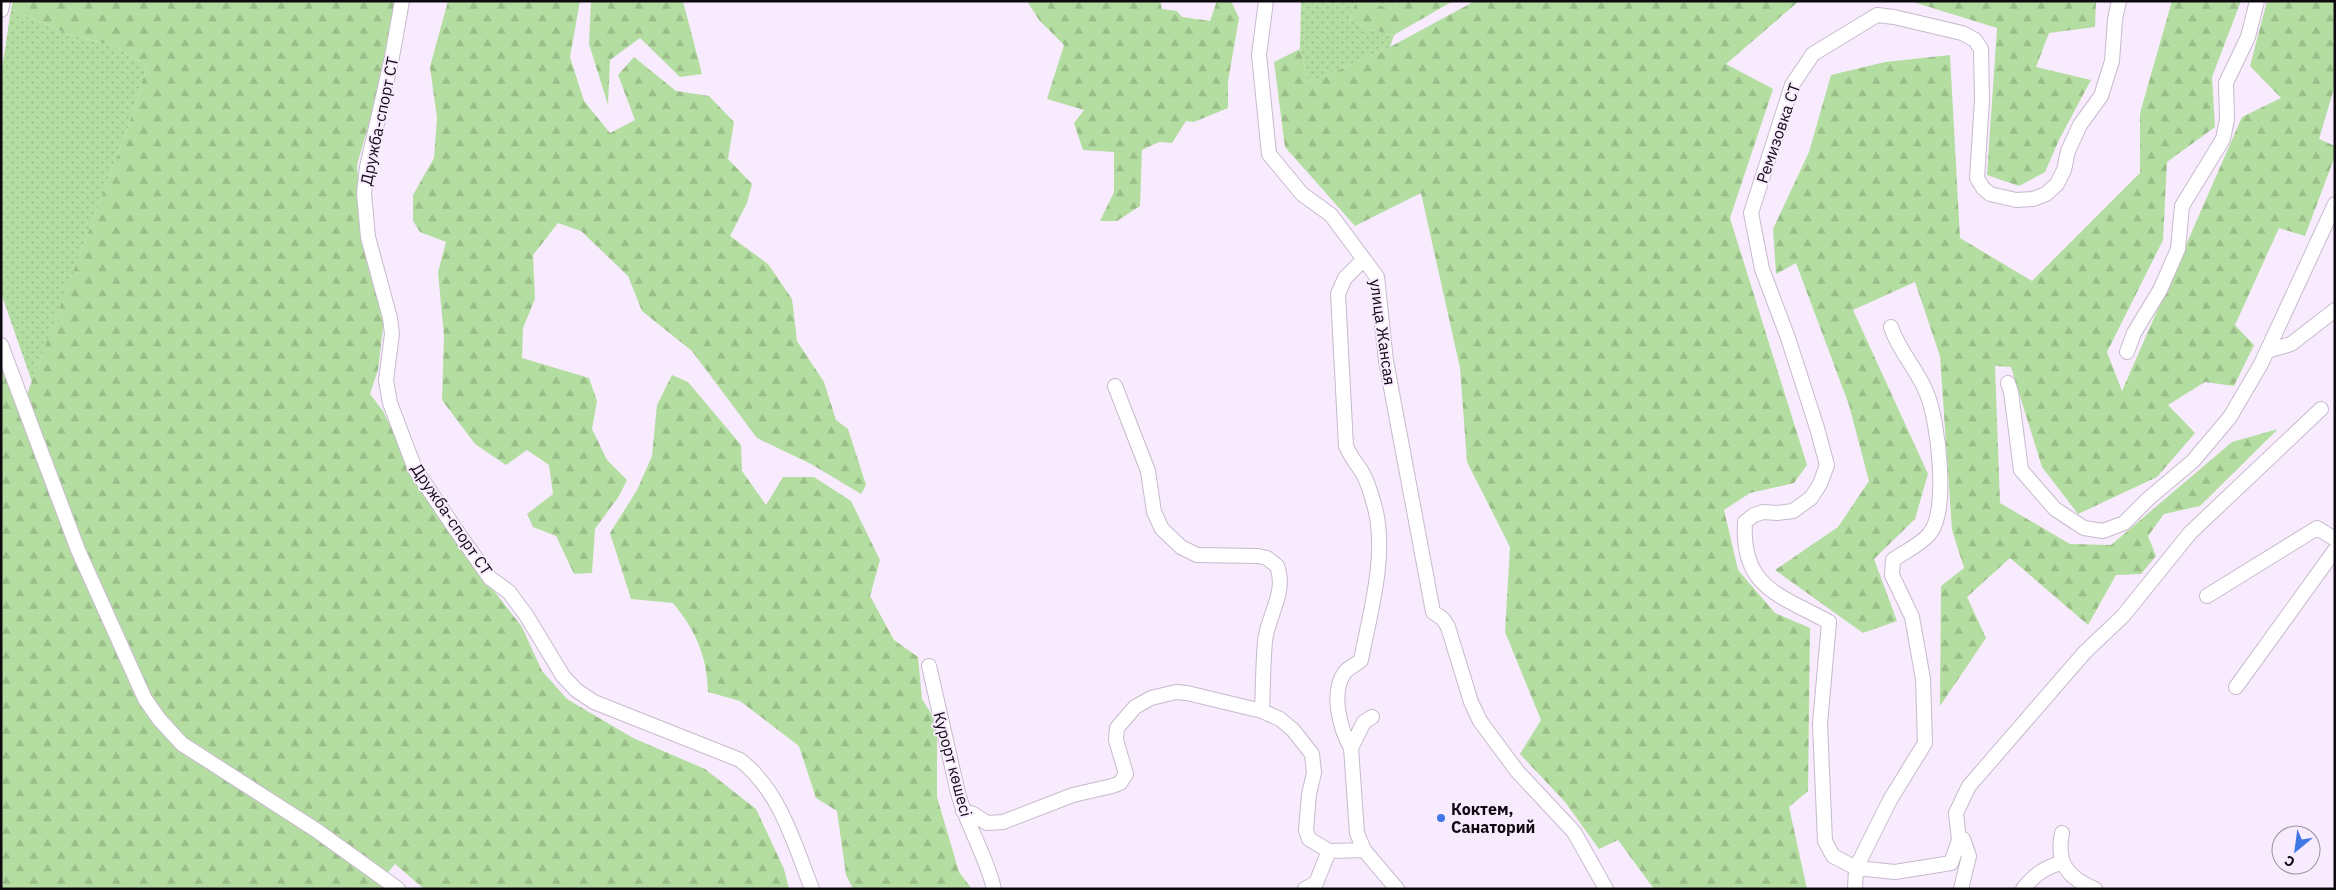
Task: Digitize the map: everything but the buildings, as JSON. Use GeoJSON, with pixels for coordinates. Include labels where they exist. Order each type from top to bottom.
{"type":"FeatureCollection","features":[{"type":"Feature","properties":{"kind":"street"},"geometry":{"type":"LineString","coordinates":[[1,10],[3,1]]}},
{"type":"Feature","properties":{"kind":"street","name":"Дружба-спорт СТ"},"geometry":{"type":"LineString","coordinates":[[402,1],[392,57],[367,167],[364,192],[368,237],[390,318],[392,334],[386,380],[390,403],[415,469],[490,578],[508,592],[526,615],[563,676],[576,690],[594,702],[740,760],[753,771],[769,790],[786,824],[812,889]]}},
{"type":"Feature","properties":{"kind":"street","name":"улица Жансая"},"geometry":{"type":"LineString","coordinates":[[1266,1],[1259,55],[1269,154],[1302,194],[1331,215],[1377,276],[1386,361],[1434,611],[1448,627],[1471,702],[1480,721],[1517,771],[1574,832],[1606,889]]}},
{"type":"Feature","properties":{"kind":"street","name":"Ремизовка СТ"},"geometry":{"type":"LineString","coordinates":[[1856,868],[1833,856],[1825,841],[1820,724],[1829,622],[1780,598],[1764,586],[1747,560],[1743,544],[1744,522],[1754,515],[1763,512],[1777,513],[1793,510],[1811,498],[1820,484],[1827,465],[1788,338],[1762,269],[1751,213],[1792,85],[1813,54],[1877,15],[1894,17],[1962,33],[1975,40],[1981,49],[1982,100],[1977,178],[1983,188],[1990,194],[2016,200],[2033,199],[2046,194],[2057,184],[2064,170],[2068,151],[2080,125],[2101,96],[2112,61],[2115,19],[2119,1]]}},
{"type":"Feature","properties":{"kind":"street"},"geometry":{"type":"LineString","coordinates":[[2127,352],[2134,333],[2160,290],[2178,249],[2182,206],[2223,139],[2227,119],[2226,83],[2248,37],[2257,1]]}},
{"type":"Feature","properties":{"kind":"street"},"geometry":{"type":"LineString","coordinates":[[2008,382],[2012,392],[2021,470],[2055,509],[2084,528],[2103,531],[2124,523],[2148,499],[2193,461],[2230,417],[2267,351],[2335,204]]}},
{"type":"Feature","properties":{"kind":"street"},"geometry":{"type":"LineString","coordinates":[[1364,259],[1345,278],[1338,294],[1346,446],[1352,461],[1363,474],[1376,512],[1378,547],[1376,578],[1361,660],[1347,670],[1342,678],[1338,699],[1340,724],[1351,748],[1357,833],[1364,850],[1397,889]]}},
{"type":"Feature","properties":{"kind":"street"},"geometry":{"type":"LineString","coordinates":[[2267,351],[2291,344],[2335,310]]}},
{"type":"Feature","properties":{"kind":"street"},"geometry":{"type":"LineString","coordinates":[[1855,889],[1856,868],[1890,800],[1925,742],[1923,679],[1912,617],[1892,575],[1893,560],[1930,533],[1938,516],[1939,457],[1934,414],[1927,393],[1896,342],[1891,327]]}},
{"type":"Feature","properties":{"kind":"street"},"geometry":{"type":"LineString","coordinates":[[1,345],[78,550],[145,699],[159,719],[182,744],[316,830],[398,889]]}},
{"type":"Feature","properties":{"kind":"street"},"geometry":{"type":"LineString","coordinates":[[1115,386],[1148,471],[1154,512],[1162,529],[1176,544],[1192,554],[1258,556],[1267,558],[1277,566],[1280,581],[1278,599],[1265,639],[1262,710]]}},
{"type":"Feature","properties":{"kind":"street"},"geometry":{"type":"LineString","coordinates":[[1856,868],[1895,872],[1951,863],[1959,840],[1956,813],[1969,786],[2085,652],[2123,616],[2190,533],[2321,408]]}},
{"type":"Feature","properties":{"kind":"street"},"geometry":{"type":"LineString","coordinates":[[2207,596],[2317,528],[2335,539]]}},
{"type":"Feature","properties":{"kind":"street"},"geometry":{"type":"LineString","coordinates":[[2236,687],[2335,550]]}},
{"type":"Feature","properties":{"kind":"street","name":"Курорт көшесі"},"geometry":{"type":"LineString","coordinates":[[929,666],[963,811],[987,864],[994,889]]}},
{"type":"Feature","properties":{"kind":"street"},"geometry":{"type":"LineString","coordinates":[[963,811],[973,814],[987,823],[1003,822],[1073,795],[1112,786],[1120,782],[1126,774],[1116,740],[1117,728],[1135,707],[1151,698],[1181,693],[1262,710],[1293,730],[1312,754],[1314,773],[1309,794],[1306,830],[1310,839],[1329,851],[1364,850]]}},
{"type":"Feature","properties":{"kind":"street"},"geometry":{"type":"LineString","coordinates":[[1351,748],[1364,722],[1372,717]]}},
{"type":"Feature","properties":{"kind":"street"},"geometry":{"type":"LineString","coordinates":[[2062,833],[2059,849],[2064,868],[2095,889]]}},
{"type":"Feature","properties":{"kind":"street"},"geometry":{"type":"LineString","coordinates":[[1959,840],[1963,839],[1969,856],[1961,889]]}},
{"type":"Feature","properties":{"kind":"street"},"geometry":{"type":"LineString","coordinates":[[1305,889],[1316,883],[1329,851]]}},
{"type":"Feature","properties":{"kind":"street"},"geometry":{"type":"LineString","coordinates":[[2023,889],[2035,874],[2046,867],[2063,862]]}},
{"type":"Feature","properties":{"kind":"green space"},"geometry":{"type":"Polygon","coordinates":[[[13,1],[396,1],[373,109],[357,165],[362,235],[384,319],[378,370],[370,394],[383,411],[403,452],[470,560],[522,627],[542,671],[567,699],[633,738],[705,769],[756,809],[784,869],[789,889],[424,889],[395,864],[382,880],[392,889],[1,889],[1,354],[24,402],[128,127],[147,66],[114,46],[65,33],[11,9],[13,1]]]}},
{"type":"Feature","properties":{"kind":"green space"},"geometry":{"type":"Polygon","coordinates":[[[448,1],[580,1],[570,57],[584,101],[610,133],[635,120],[618,75],[634,57],[676,91],[709,96],[734,122],[728,159],[752,184],[747,203],[730,236],[768,264],[792,299],[797,341],[824,382],[836,420],[848,429],[866,485],[861,494],[811,464],[757,438],[692,351],[642,311],[628,276],[581,231],[558,223],[533,255],[535,299],[523,328],[522,358],[589,378],[597,401],[592,429],[607,460],[627,480],[619,496],[595,529],[592,573],[574,574],[556,536],[533,527],[527,514],[553,494],[549,465],[527,450],[506,465],[475,444],[442,400],[444,336],[438,272],[446,242],[420,232],[413,221],[413,195],[434,158],[437,118],[430,67],[448,1]]]}},
{"type":"Feature","properties":{"kind":"green space"},"geometry":{"type":"Polygon","coordinates":[[[591,1],[683,1],[702,74],[680,77],[640,38],[610,60],[608,105],[589,44],[591,1]]]}},
{"type":"Feature","properties":{"kind":"green space"},"geometry":{"type":"Polygon","coordinates":[[[1027,1],[1160,1],[1162,9],[1177,11],[1182,17],[1210,21],[1217,1],[1231,1],[1239,18],[1228,81],[1228,108],[1194,122],[1186,121],[1172,143],[1159,142],[1142,150],[1140,206],[1117,221],[1100,221],[1114,192],[1114,152],[1083,150],[1074,123],[1084,110],[1047,99],[1064,45],[1039,20],[1027,1]]]}},
{"type":"Feature","properties":{"kind":"green space"},"geometry":{"type":"Polygon","coordinates":[[[1301,1],[1356,1],[1350,19],[1368,29],[1394,35],[1390,47],[1309,83],[1300,49],[1301,1]]]}},
{"type":"Feature","properties":{"kind":"green space"},"geometry":{"type":"Polygon","coordinates":[[[1356,1],[1367,1],[1387,8],[1397,1],[1453,1],[1394,35],[1368,29],[1350,19],[1356,1]]]}},
{"type":"Feature","properties":{"kind":"green space"},"geometry":{"type":"Polygon","coordinates":[[[1367,1],[1397,1],[1387,8],[1367,1]]]}},
{"type":"Feature","properties":{"kind":"green space"},"geometry":{"type":"Polygon","coordinates":[[[1475,1],[1799,1],[1726,64],[1773,89],[1730,218],[1807,465],[1794,483],[1750,493],[1724,510],[1738,570],[1775,613],[1810,628],[1808,791],[1789,807],[1807,889],[1654,889],[1618,840],[1599,849],[1565,802],[1520,754],[1541,720],[1505,632],[1510,547],[1467,462],[1460,368],[1421,193],[1355,226],[1285,147],[1274,62],[1300,49],[1309,83],[1390,47],[1475,1]]]}},
{"type":"Feature","properties":{"kind":"green space"},"geometry":{"type":"Polygon","coordinates":[[[1910,1],[2096,1],[2095,27],[2049,33],[2036,67],[2091,80],[2059,140],[2045,172],[2019,186],[1987,175],[1997,28],[1910,1]]]}},
{"type":"Feature","properties":{"kind":"green space"},"geometry":{"type":"Polygon","coordinates":[[[2172,1],[2241,1],[2212,77],[2215,127],[2167,162],[2163,240],[2107,352],[2122,391],[2242,117],[2281,98],[2250,66],[2267,1],[2335,1],[2335,85],[2319,139],[2335,146],[2335,156],[2305,236],[2279,228],[2235,325],[2254,345],[2234,386],[2205,382],[2168,405],[2195,433],[2157,477],[2078,514],[2042,467],[2011,367],[1995,366],[2000,503],[2070,544],[2111,545],[2232,442],[2278,429],[2200,506],[2164,514],[2148,536],[2156,556],[2141,574],[2116,575],[2088,625],[2010,558],[1967,597],[1986,638],[1940,706],[1941,586],[1964,568],[1952,530],[1940,356],[1915,282],[1853,310],[1928,474],[1915,519],[1874,559],[1897,621],[1863,633],[1775,570],[1838,527],[1869,481],[1849,405],[1796,263],[1776,274],[1773,229],[1809,152],[1831,75],[1885,62],[1950,55],[1960,238],[2032,281],[2140,173],[2140,113],[2172,1]]]}},
{"type":"Feature","properties":{"kind":"green space"},"geometry":{"type":"Polygon","coordinates":[[[11,9],[65,33],[114,46],[147,66],[128,127],[32,382],[1,293],[1,76],[11,9]]]}},
{"type":"Feature","properties":{"kind":"green space"},"geometry":{"type":"Polygon","coordinates":[[[672,375],[688,382],[741,445],[742,471],[766,505],[783,477],[814,477],[851,501],[880,560],[870,596],[894,640],[918,657],[922,699],[937,723],[937,797],[959,872],[972,889],[853,889],[846,875],[837,811],[816,798],[799,746],[740,701],[708,692],[703,655],[699,644],[673,603],[631,599],[610,533],[637,490],[652,456],[657,405],[672,375]]]}},
{"type":"Feature","properties":{"kind":"place","name":"Коктем, Санаторий"},"geometry":{"type":"Point","coordinates":[1441,818]}}]}
